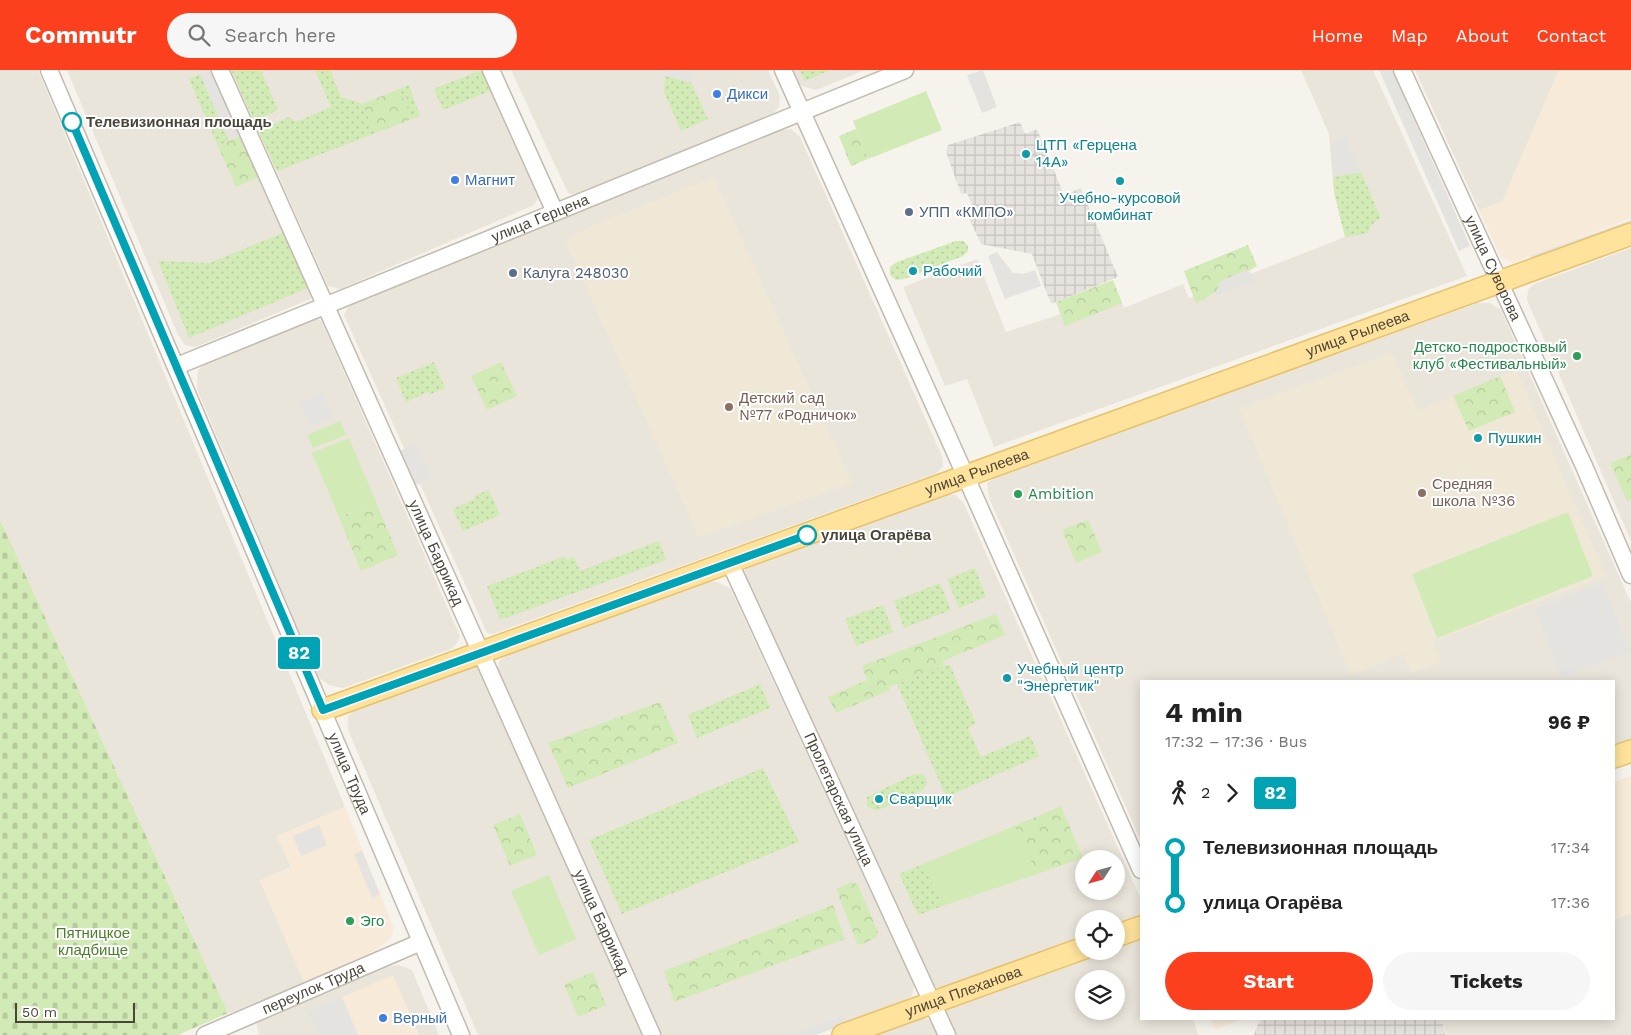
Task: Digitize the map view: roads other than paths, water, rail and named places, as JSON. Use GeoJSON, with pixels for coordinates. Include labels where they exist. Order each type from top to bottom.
{"type":"FeatureCollection","features":[{"type":"Feature","properties":{"kind":"main road","name":"улица Рылеева"},"geometry":{"type":"LineString","coordinates":[[323,710],[965,478],[1631,234]]}},
{"type":"Feature","properties":{"kind":"main road"},"geometry":{"type":"LineString","coordinates":[[1615,757],[1631,751]]}},
{"type":"Feature","properties":{"kind":"main road"},"geometry":{"type":"LineString","coordinates":[[1125,933],[1140,927]]}},
{"type":"Feature","properties":{"kind":"main road","name":"улица Плеханова"},"geometry":{"type":"LineString","coordinates":[[843,1035],[1075,951]]}},
{"type":"Feature","properties":{"kind":"street","name":"улица Труда"},"geometry":{"type":"LineString","coordinates":[[49,70],[461,1035]]}},
{"type":"Feature","properties":{"kind":"street","name":"улица Баррикад"},"geometry":{"type":"LineString","coordinates":[[220,70],[652,1035]]}},
{"type":"Feature","properties":{"kind":"street"},"geometry":{"type":"LineString","coordinates":[[491,70],[555,212]]}},
{"type":"Feature","properties":{"kind":"street"},"geometry":{"type":"LineString","coordinates":[[783,70],[890,304],[965,478],[1140,868]]}},
{"type":"Feature","properties":{"kind":"street","name":"улица Герцена"},"geometry":{"type":"LineString","coordinates":[[177,366],[904,70]]}},
{"type":"Feature","properties":{"kind":"street","name":"улица Суворова"},"geometry":{"type":"LineString","coordinates":[[1402,70],[1631,574]]}},
{"type":"Feature","properties":{"kind":"street","name":"Пролетарская улица"},"geometry":{"type":"LineString","coordinates":[[730,563],[947,1035]]}},
{"type":"Feature","properties":{"kind":"street","name":"переулок Труда"},"geometry":{"type":"LineString","coordinates":[[205,1035],[422,942]]}},
{"type":"Feature","properties":{"kind":"place","name":"Дикси"},"geometry":{"type":"Point","coordinates":[717,94]}},
{"type":"Feature","properties":{"kind":"place","name":"Телевизионная площадь"},"geometry":{"type":"Point","coordinates":[72,122]}},
{"type":"Feature","properties":{"kind":"place","name":"ЦТП «Герцена 14А»"},"geometry":{"type":"Point","coordinates":[1026,154]}},
{"type":"Feature","properties":{"kind":"place","name":"Магнит"},"geometry":{"type":"Point","coordinates":[455,180]}},
{"type":"Feature","properties":{"kind":"place","name":"Учебно-курсовой комбинат"},"geometry":{"type":"Point","coordinates":[1120,181]}},
{"type":"Feature","properties":{"kind":"place","name":"УПП «КМПО»"},"geometry":{"type":"Point","coordinates":[909,212]}},
{"type":"Feature","properties":{"kind":"place","name":"Рабочий"},"geometry":{"type":"Point","coordinates":[913,271]}},
{"type":"Feature","properties":{"kind":"place","name":"Калуга 248030"},"geometry":{"type":"Point","coordinates":[513,273]}},
{"type":"Feature","properties":{"kind":"place","name":"Детско-подростковый клуб «Фестивальный»"},"geometry":{"type":"Point","coordinates":[1577,356]}},
{"type":"Feature","properties":{"kind":"place","name":"Детский сад №77 «Родничок»"},"geometry":{"type":"Point","coordinates":[729,407]}},
{"type":"Feature","properties":{"kind":"place","name":"Пушкин"},"geometry":{"type":"Point","coordinates":[1478,438]}},
{"type":"Feature","properties":{"kind":"place","name":"Средняя школа №36"},"geometry":{"type":"Point","coordinates":[1422,493]}},
{"type":"Feature","properties":{"kind":"place","name":"Ambition"},"geometry":{"type":"Point","coordinates":[1018,494]}},
{"type":"Feature","properties":{"kind":"place","name":"улица Огарёва"},"geometry":{"type":"Point","coordinates":[807,535]}},
{"type":"Feature","properties":{"kind":"place","name":"Учебный центр \"Энергетик\""},"geometry":{"type":"Point","coordinates":[1007,678]}},
{"type":"Feature","properties":{"kind":"place","name":"Сварщик"},"geometry":{"type":"Point","coordinates":[879,799]}},
{"type":"Feature","properties":{"kind":"place","name":"Эго"},"geometry":{"type":"Point","coordinates":[350,921]}},
{"type":"Feature","properties":{"kind":"place","name":"Верный"},"geometry":{"type":"Point","coordinates":[383,1018]}},
{"type":"Feature","properties":{"kind":"park label","name":"Пятницкое кладбище"},"geometry":{"type":"Point","coordinates":[93,942]}}]}
